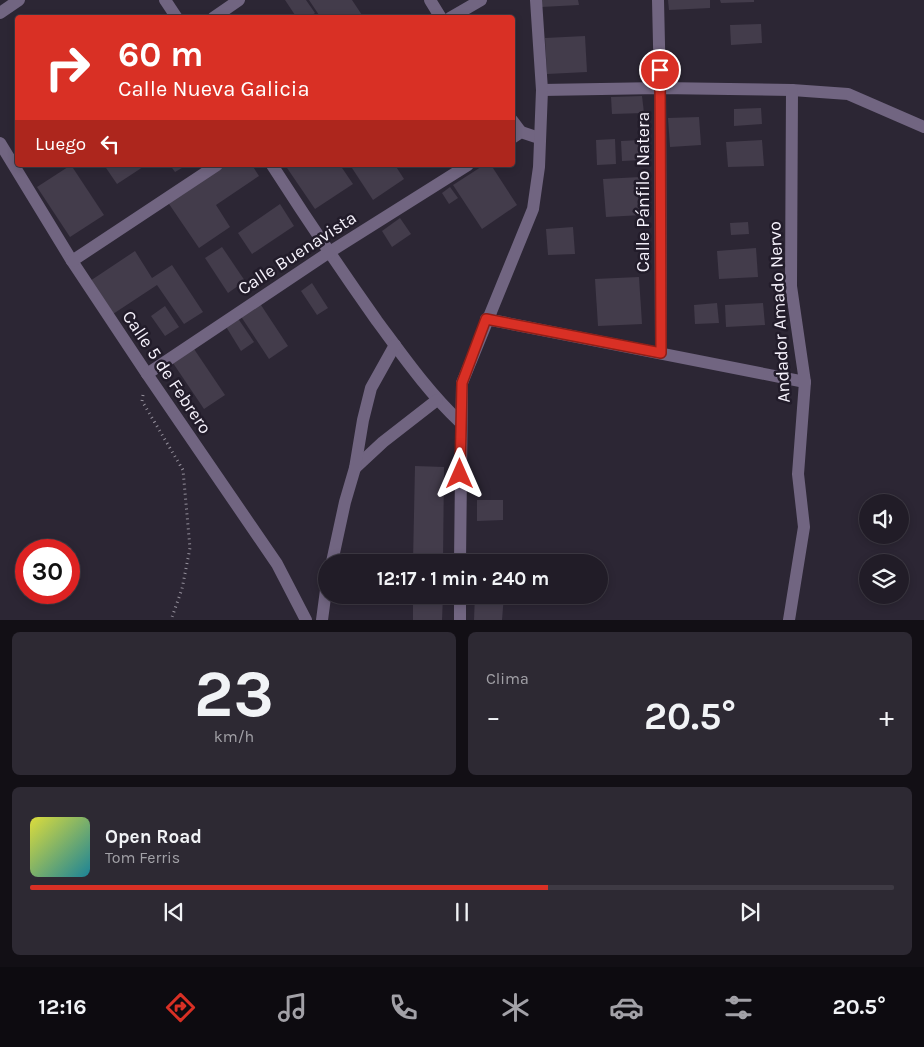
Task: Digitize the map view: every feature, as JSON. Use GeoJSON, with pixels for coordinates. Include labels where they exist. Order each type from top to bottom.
{"type":"FeatureCollection","features":[{"type":"Feature","properties":{"kind":"street"},"geometry":{"type":"LineString","coordinates":[[0,13],[19,0]]}},
{"type":"Feature","properties":{"kind":"street"},"geometry":{"type":"LineString","coordinates":[[165,0],[175,15]]}},
{"type":"Feature","properties":{"kind":"street"},"geometry":{"type":"LineString","coordinates":[[217,15],[239,0]]}},
{"type":"Feature","properties":{"kind":"street"},"geometry":{"type":"LineString","coordinates":[[430,0],[439,15]]}},
{"type":"Feature","properties":{"kind":"street"},"geometry":{"type":"LineString","coordinates":[[455,15],[481,0]]}},
{"type":"Feature","properties":{"kind":"street"},"geometry":{"type":"LineString","coordinates":[[460,554],[460,422],[462,383],[486,319],[533,209],[539,167],[542,90],[536,0]]}},
{"type":"Feature","properties":{"kind":"street","name":"Calle Pánfilo Natera"},"geometry":{"type":"LineString","coordinates":[[658,0],[661,353]]}},
{"type":"Feature","properties":{"kind":"street"},"geometry":{"type":"LineString","coordinates":[[542,90],[660,88],[792,90],[848,94],[924,127]]}},
{"type":"Feature","properties":{"kind":"street","name":"Andador Amado Nervo"},"geometry":{"type":"LineString","coordinates":[[789,620],[804,527],[798,474],[805,382],[791,286],[792,90]]}},
{"type":"Feature","properties":{"kind":"street"},"geometry":{"type":"LineString","coordinates":[[517,135],[539,138]]}},
{"type":"Feature","properties":{"kind":"street","name":"Calle 5 de Febrero"},"geometry":{"type":"LineString","coordinates":[[0,143],[13,153]]}},
{"type":"Feature","properties":{"kind":"street","name":"Calle 5 de Febrero"},"geometry":{"type":"LineString","coordinates":[[21,167],[72,261],[146,374],[277,564],[306,620]]}},
{"type":"Feature","properties":{"kind":"street"},"geometry":{"type":"LineString","coordinates":[[72,261],[214,167]]}},
{"type":"Feature","properties":{"kind":"street"},"geometry":{"type":"LineString","coordinates":[[273,167],[328,253],[395,345],[437,400],[460,422]]}},
{"type":"Feature","properties":{"kind":"street","name":"Calle Buenavista"},"geometry":{"type":"LineString","coordinates":[[146,374],[328,253],[465,167]]}},
{"type":"Feature","properties":{"kind":"street"},"geometry":{"type":"LineString","coordinates":[[486,319],[805,382]]}},
{"type":"Feature","properties":{"kind":"street"},"geometry":{"type":"LineString","coordinates":[[334,554],[345,502],[355,468],[363,420],[371,388],[395,345]]}},
{"type":"Feature","properties":{"kind":"street"},"geometry":{"type":"LineString","coordinates":[[355,468],[383,442],[437,400]]}},
{"type":"Feature","properties":{"kind":"street"},"geometry":{"type":"LineString","coordinates":[[322,620],[324,604]]}},
{"type":"Feature","properties":{"kind":"street"},"geometry":{"type":"LineString","coordinates":[[460,604],[460,620]]}},
{"type":"Feature","properties":{"kind":"path"},"geometry":{"type":"LineString","coordinates":[[146,374],[142,401],[183,470],[190,548],[182,589],[171,620]]}},
{"type":"Feature","properties":{"kind":"building"},"geometry":{"type":"Polygon","coordinates":[[[285,0],[306,0],[315,13],[312,15],[295,15],[285,0]]]}},
{"type":"Feature","properties":{"kind":"building"},"geometry":{"type":"Polygon","coordinates":[[[309,0],[352,0],[362,15],[319,15],[309,0]]]}},
{"type":"Feature","properties":{"kind":"building"},"geometry":{"type":"Polygon","coordinates":[[[540,0],[578,0],[579,5],[541,7],[540,0]]]}},
{"type":"Feature","properties":{"kind":"building"},"geometry":{"type":"Polygon","coordinates":[[[668,0],[710,0],[710,8],[669,10],[668,0]]]}},
{"type":"Feature","properties":{"kind":"building"},"geometry":{"type":"Polygon","coordinates":[[[720,0],[754,0],[754,2],[721,3],[720,0]]]}},
{"type":"Feature","properties":{"kind":"building"},"geometry":{"type":"Polygon","coordinates":[[[761,24],[762,43],[731,45],[730,25],[761,24]]]}},
{"type":"Feature","properties":{"kind":"building"},"geometry":{"type":"Polygon","coordinates":[[[585,36],[587,72],[547,74],[545,38],[585,36]]]}},
{"type":"Feature","properties":{"kind":"building"},"geometry":{"type":"Polygon","coordinates":[[[642,96],[644,113],[612,114],[611,97],[642,96]]]}},
{"type":"Feature","properties":{"kind":"building"},"geometry":{"type":"Polygon","coordinates":[[[761,108],[762,124],[734,126],[734,109],[761,108]]]}},
{"type":"Feature","properties":{"kind":"building"},"geometry":{"type":"Polygon","coordinates":[[[699,117],[701,145],[670,147],[668,118],[699,117]]]}},
{"type":"Feature","properties":{"kind":"building"},"geometry":{"type":"Polygon","coordinates":[[[615,139],[616,164],[597,165],[596,140],[615,139]]]}},
{"type":"Feature","properties":{"kind":"building"},"geometry":{"type":"Polygon","coordinates":[[[641,140],[642,160],[622,161],[621,141],[641,140]]]}},
{"type":"Feature","properties":{"kind":"building"},"geometry":{"type":"Polygon","coordinates":[[[762,140],[764,166],[728,167],[726,142],[762,140]]]}},
{"type":"Feature","properties":{"kind":"building"},"geometry":{"type":"Polygon","coordinates":[[[68,167],[72,167],[104,215],[70,237],[37,187],[68,167]]]}},
{"type":"Feature","properties":{"kind":"building"},"geometry":{"type":"Polygon","coordinates":[[[105,167],[143,167],[117,184],[105,167]]]}},
{"type":"Feature","properties":{"kind":"building"},"geometry":{"type":"Polygon","coordinates":[[[171,167],[184,167],[175,172],[171,167]]]}},
{"type":"Feature","properties":{"kind":"building"},"geometry":{"type":"Polygon","coordinates":[[[218,167],[253,167],[259,176],[216,205],[230,227],[199,248],[167,201],[218,167]]]}},
{"type":"Feature","properties":{"kind":"building"},"geometry":{"type":"Polygon","coordinates":[[[286,167],[341,167],[353,184],[315,209],[286,167]]]}},
{"type":"Feature","properties":{"kind":"building"},"geometry":{"type":"Polygon","coordinates":[[[351,167],[396,167],[404,179],[373,200],[351,167]]]}},
{"type":"Feature","properties":{"kind":"building"},"geometry":{"type":"Polygon","coordinates":[[[481,167],[492,167],[517,205],[482,229],[453,185],[481,167]]]}},
{"type":"Feature","properties":{"kind":"building"},"geometry":{"type":"Polygon","coordinates":[[[640,177],[642,215],[606,217],[603,179],[640,177]]]}},
{"type":"Feature","properties":{"kind":"building"},"geometry":{"type":"Polygon","coordinates":[[[450,187],[458,198],[449,204],[442,193],[450,187]]]}},
{"type":"Feature","properties":{"kind":"building"},"geometry":{"type":"Polygon","coordinates":[[[280,204],[294,226],[252,254],[238,233],[280,204]]]}},
{"type":"Feature","properties":{"kind":"building"},"geometry":{"type":"Polygon","coordinates":[[[400,218],[411,234],[392,247],[382,231],[400,218]]]}},
{"type":"Feature","properties":{"kind":"building"},"geometry":{"type":"Polygon","coordinates":[[[748,222],[749,234],[731,235],[730,223],[748,222]]]}},
{"type":"Feature","properties":{"kind":"building"},"geometry":{"type":"Polygon","coordinates":[[[573,227],[575,254],[548,255],[546,229],[573,227]]]}},
{"type":"Feature","properties":{"kind":"building"},"geometry":{"type":"Polygon","coordinates":[[[222,247],[245,281],[228,293],[205,258],[222,247]]]}},
{"type":"Feature","properties":{"kind":"building"},"geometry":{"type":"Polygon","coordinates":[[[756,248],[758,277],[719,279],[717,251],[756,248]]]}},
{"type":"Feature","properties":{"kind":"building"},"geometry":{"type":"Polygon","coordinates":[[[135,251],[152,278],[172,265],[203,312],[184,324],[157,285],[113,314],[90,281],[135,251]]]}},
{"type":"Feature","properties":{"kind":"building"},"geometry":{"type":"Polygon","coordinates":[[[639,277],[642,324],[598,326],[595,279],[639,277]]]}},
{"type":"Feature","properties":{"kind":"building"},"geometry":{"type":"Polygon","coordinates":[[[312,283],[328,308],[317,315],[301,291],[312,283]]]}},
{"type":"Feature","properties":{"kind":"building"},"geometry":{"type":"Polygon","coordinates":[[[259,302],[288,346],[269,359],[240,315],[259,302]]]}},
{"type":"Feature","properties":{"kind":"building"},"geometry":{"type":"Polygon","coordinates":[[[717,303],[719,323],[695,324],[694,305],[717,303]]]}},
{"type":"Feature","properties":{"kind":"building"},"geometry":{"type":"Polygon","coordinates":[[[763,303],[765,325],[726,327],[725,305],[763,303]]]}},
{"type":"Feature","properties":{"kind":"building"},"geometry":{"type":"Polygon","coordinates":[[[165,306],[179,327],[165,336],[151,316],[165,306]]]}},
{"type":"Feature","properties":{"kind":"building"},"geometry":{"type":"Polygon","coordinates":[[[237,317],[254,342],[241,351],[225,325],[237,317]]]}},
{"type":"Feature","properties":{"kind":"building"},"geometry":{"type":"Polygon","coordinates":[[[194,349],[225,395],[204,409],[173,363],[194,349]]]}},
{"type":"Feature","properties":{"kind":"building"},"geometry":{"type":"Polygon","coordinates":[[[415,466],[444,467],[443,554],[413,554],[415,466]]]}},
{"type":"Feature","properties":{"kind":"building"},"geometry":{"type":"Polygon","coordinates":[[[477,500],[503,500],[503,520],[477,521],[477,500]]]}},
{"type":"Feature","properties":{"kind":"building"},"geometry":{"type":"Polygon","coordinates":[[[413,604],[443,604],[442,620],[413,620],[413,604]]]}},
{"type":"Feature","properties":{"kind":"building"},"geometry":{"type":"Polygon","coordinates":[[[475,604],[503,604],[502,620],[474,620],[475,604]]]}},
{"type":"Feature","properties":{"kind":"route"},"geometry":{"type":"LineString","coordinates":[[460,474],[462,383],[486,319],[661,353],[660,70]]}}]}
